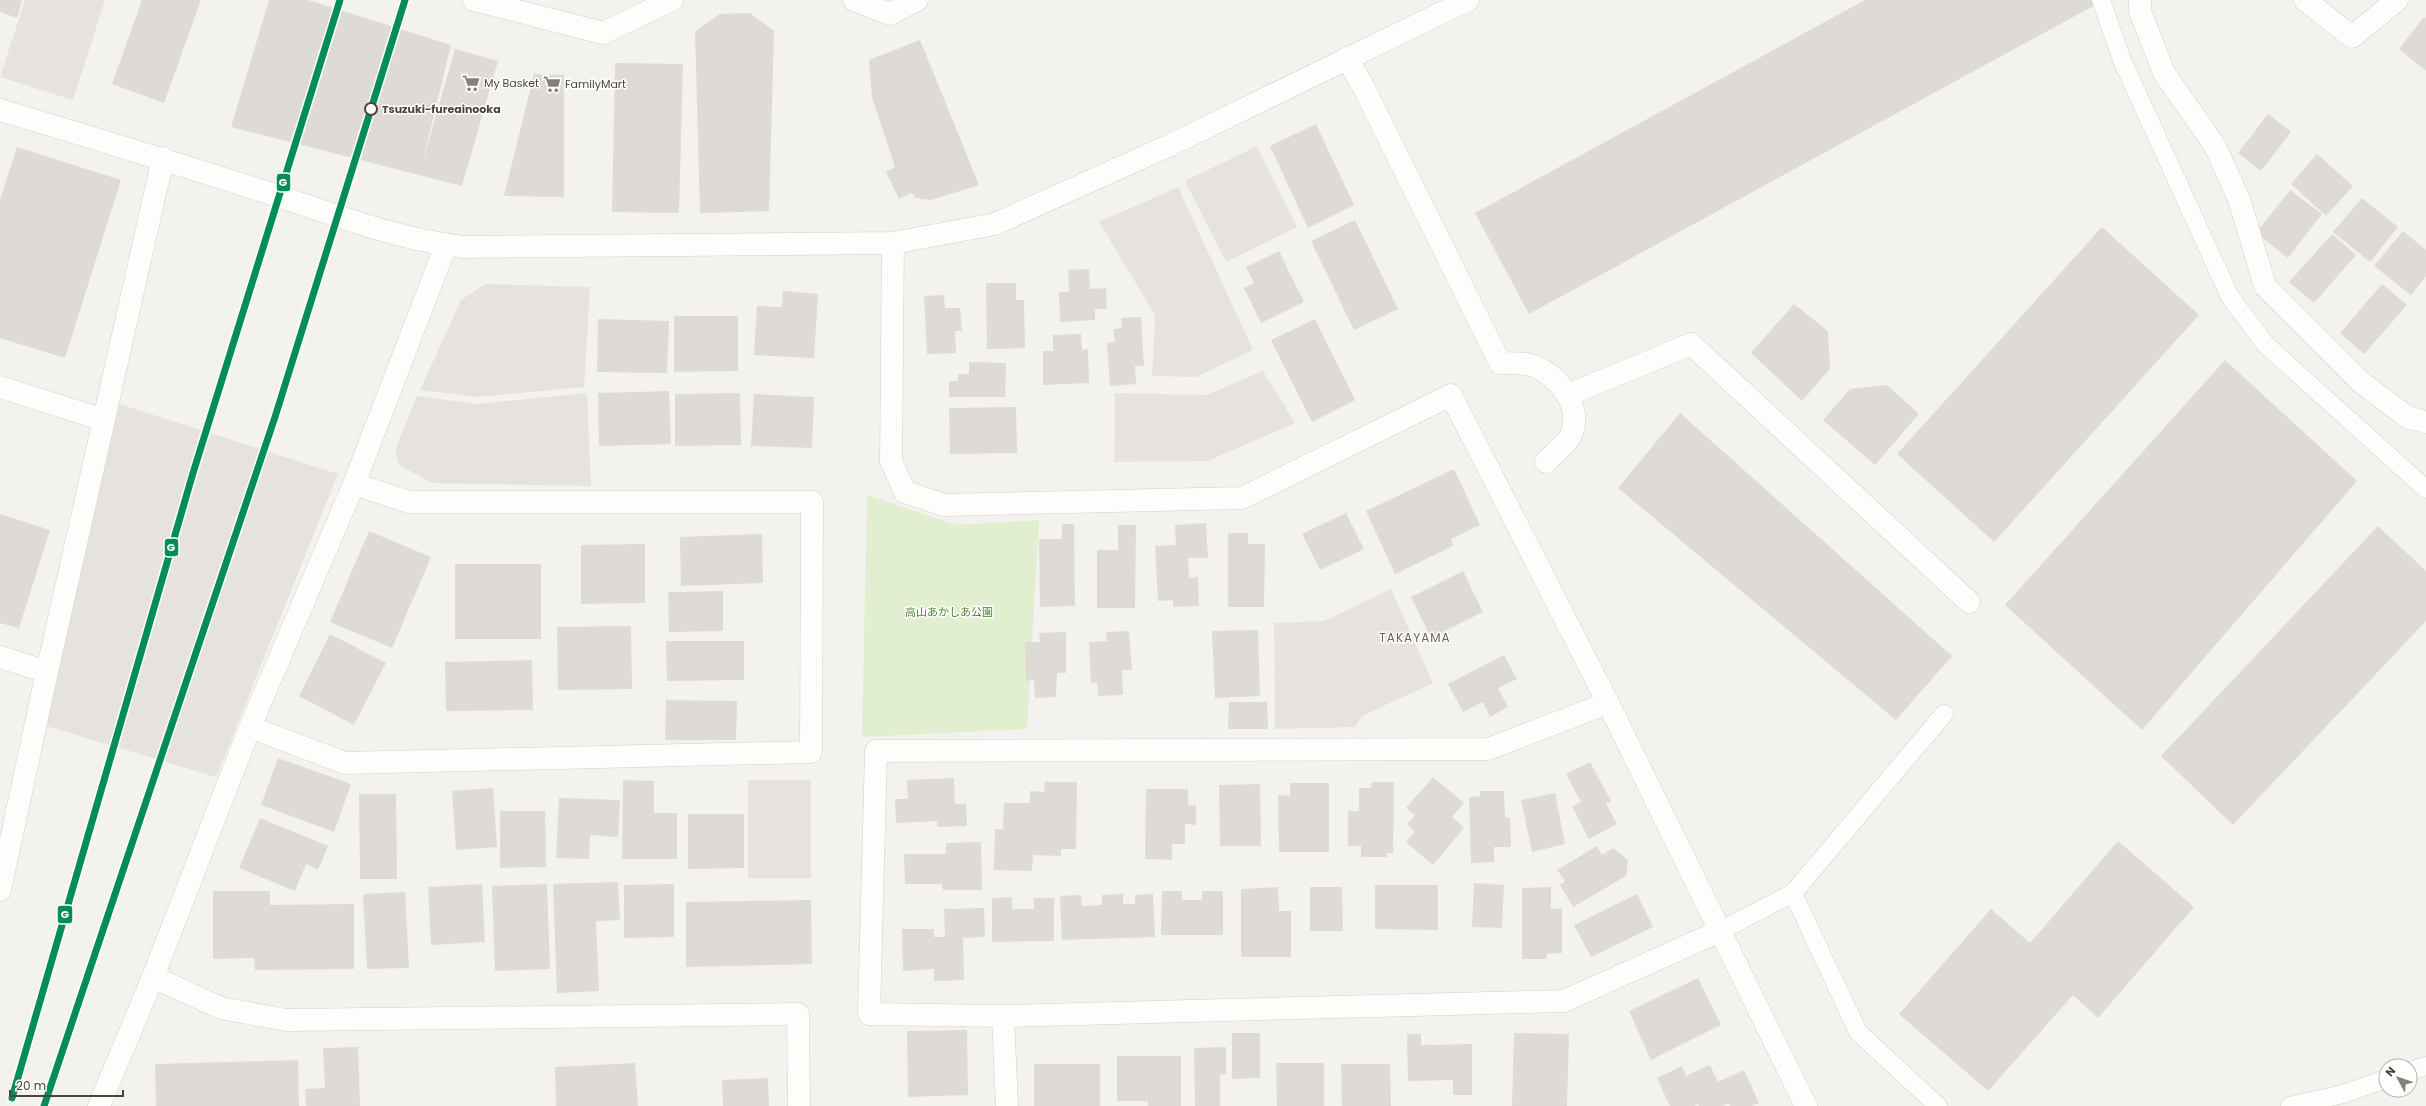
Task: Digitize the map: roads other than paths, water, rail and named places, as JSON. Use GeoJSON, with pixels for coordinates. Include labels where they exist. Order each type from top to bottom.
{"type":"FeatureCollection","features":[{"type":"Feature","properties":{"kind":"street"},"geometry":{"type":"LineString","coordinates":[[474,0],[603,33],[672,0]]}},
{"type":"Feature","properties":{"kind":"street"},"geometry":{"type":"LineString","coordinates":[[854,0],[890,14],[917,0]]}},
{"type":"Feature","properties":{"kind":"street"},"geometry":{"type":"LineString","coordinates":[[0,110],[164,158],[389,231],[446,245],[893,243],[995,224],[1168,146],[1468,0]]}},
{"type":"Feature","properties":{"kind":"street"},"geometry":{"type":"LineString","coordinates":[[2140,0],[2140,11],[2164,74],[2215,146],[2240,199],[2265,286],[2361,382],[2407,417],[2426,422]]}},
{"type":"Feature","properties":{"kind":"street"},"geometry":{"type":"LineString","coordinates":[[2305,0],[2352,37],[2397,0]]}},
{"type":"Feature","properties":{"kind":"street"},"geometry":{"type":"LineString","coordinates":[[1347,58],[1364,88],[1500,363],[1532,365],[1551,376],[1568,395],[1576,420],[1571,436],[1546,462]]}},
{"type":"Feature","properties":{"kind":"street"},"geometry":{"type":"LineString","coordinates":[[0,890],[104,420],[164,158]]}},
{"type":"Feature","properties":{"kind":"street"},"geometry":{"type":"LineString","coordinates":[[893,243],[891,461],[905,492],[944,505],[1242,498],[1451,394],[1608,703],[1806,1106]]}},
{"type":"Feature","properties":{"kind":"street"},"geometry":{"type":"LineString","coordinates":[[99,1106],[153,977],[250,727],[354,484],[446,245]]}},
{"type":"Feature","properties":{"kind":"street"},"geometry":{"type":"LineString","coordinates":[[1568,395],[1691,344],[1969,602]]}},
{"type":"Feature","properties":{"kind":"street"},"geometry":{"type":"LineString","coordinates":[[0,387],[104,420]]}},
{"type":"Feature","properties":{"kind":"street"},"geometry":{"type":"LineString","coordinates":[[250,727],[345,763],[811,752],[812,502],[409,502],[354,484]]}},
{"type":"Feature","properties":{"kind":"street"},"geometry":{"type":"LineString","coordinates":[[0,657],[48,672]]}},
{"type":"Feature","properties":{"kind":"street"},"geometry":{"type":"LineString","coordinates":[[1608,703],[1488,749],[876,751],[869,1014],[1003,1016],[1564,1001],[1720,931]]}},
{"type":"Feature","properties":{"kind":"street"},"geometry":{"type":"LineString","coordinates":[[153,977],[221,1008],[286,1020],[798,1014],[799,1106]]}},
{"type":"Feature","properties":{"kind":"street"},"geometry":{"type":"LineString","coordinates":[[1003,1016],[1007,1106]]}},
{"type":"Feature","properties":{"kind":"lane"},"geometry":{"type":"LineString","coordinates":[[2101,0],[2122,60],[2230,297],[2266,344],[2426,489]]}},
{"type":"Feature","properties":{"kind":"lane"},"geometry":{"type":"LineString","coordinates":[[1720,931],[1793,893],[1944,714]]}},
{"type":"Feature","properties":{"kind":"lane"},"geometry":{"type":"LineString","coordinates":[[1793,893],[1858,1032],[1938,1106]]}},
{"type":"Feature","properties":{"kind":"lane"},"geometry":{"type":"LineString","coordinates":[[2290,1106],[2343,1094],[2378,1082]]}},
{"type":"Feature","properties":{"kind":"place","name":"My Basket"},"geometry":{"type":"Point","coordinates":[471,83]}},
{"type":"Feature","properties":{"kind":"place","name":"FamilyMart"},"geometry":{"type":"Point","coordinates":[552,84]}},
{"type":"Feature","properties":{"kind":"place","name":"Tsuzuki-fureainooka"},"geometry":{"type":"Point","coordinates":[371,109]}},
{"type":"Feature","properties":{"kind":"district","name":"TAKAYAMA"},"geometry":{"type":"Point","coordinates":[1415,638]}},
{"type":"Feature","properties":{"kind":"park label","name":"高山あかしあ公園"},"geometry":{"type":"Point","coordinates":[949,612]}}]}
